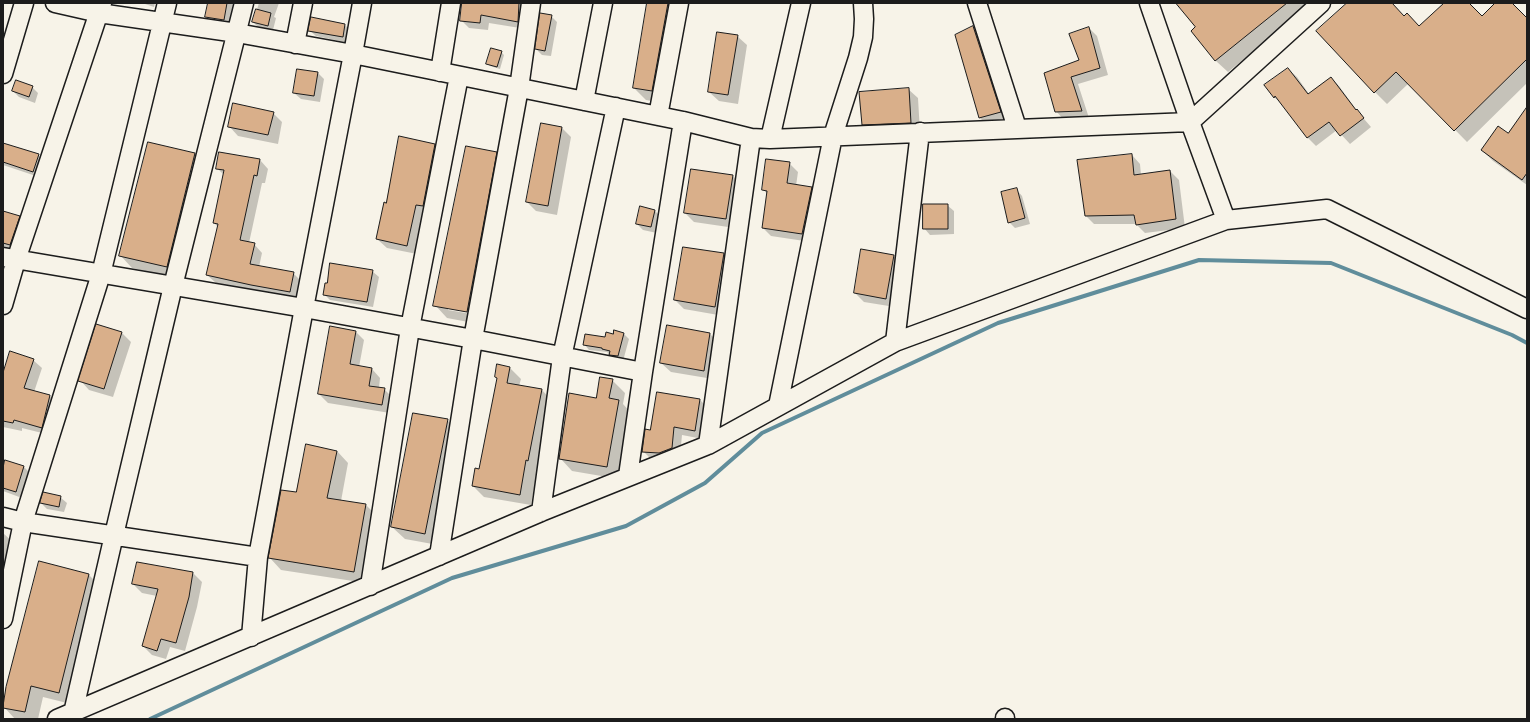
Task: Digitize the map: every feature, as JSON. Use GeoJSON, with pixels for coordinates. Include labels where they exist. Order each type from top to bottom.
{"type":"FeatureCollection","features":[{"type":"Feature","properties":{"kind":"street"},"geometry":{"type":"LineString","coordinates":[[3,74],[8,37],[24,3]]}},
{"type":"Feature","properties":{"kind":"street"},"geometry":{"type":"LineString","coordinates":[[55,3],[100,8],[162,21],[353,54],[683,121],[751,138],[770,139],[1190,122],[1321,3]]}},
{"type":"Feature","properties":{"kind":"street"},"geometry":{"type":"LineString","coordinates":[[3,620],[23,522],[101,274],[166,3]]}},
{"type":"Feature","properties":{"kind":"street"},"geometry":{"type":"LineString","coordinates":[[65,716],[114,535],[173,286],[244,3]]}},
{"type":"Feature","properties":{"kind":"street"},"geometry":{"type":"LineString","coordinates":[[295,44],[302,3]]}},
{"type":"Feature","properties":{"kind":"street"},"geometry":{"type":"LineString","coordinates":[[251,637],[258,557],[362,3]]}},
{"type":"Feature","properties":{"kind":"street"},"geometry":{"type":"LineString","coordinates":[[440,72],[451,3]]}},
{"type":"Feature","properties":{"kind":"street"},"geometry":{"type":"LineString","coordinates":[[439,556],[473,339],[519,88],[532,3]]}},
{"type":"Feature","properties":{"kind":"street"},"geometry":{"type":"LineString","coordinates":[[584,101],[603,3]]}},
{"type":"Feature","properties":{"kind":"street"},"geometry":{"type":"LineString","coordinates":[[658,116],[679,3]]}},
{"type":"Feature","properties":{"kind":"street"},"geometry":{"type":"LineString","coordinates":[[770,139],[802,3]]}},
{"type":"Feature","properties":{"kind":"street"},"geometry":{"type":"LineString","coordinates":[[778,406],[832,136],[858,58],[863,37],[863,3]]}},
{"type":"Feature","properties":{"kind":"street"},"geometry":{"type":"LineString","coordinates":[[977,3],[1017,128]]}},
{"type":"Feature","properties":{"kind":"street"},"geometry":{"type":"LineString","coordinates":[[1149,3],[1226,220]]}},
{"type":"Feature","properties":{"kind":"street"},"geometry":{"type":"LineString","coordinates":[[3,305],[9,259],[100,8]]}},
{"type":"Feature","properties":{"kind":"street"},"geometry":{"type":"LineString","coordinates":[[370,586],[410,328],[459,76]]}},
{"type":"Feature","properties":{"kind":"street"},"geometry":{"type":"LineString","coordinates":[[541,512],[562,357],[616,108]]}},
{"type":"Feature","properties":{"kind":"street"},"geometry":{"type":"LineString","coordinates":[[628,476],[683,121]]}},
{"type":"Feature","properties":{"kind":"street"},"geometry":{"type":"LineString","coordinates":[[895,342],[920,132]]}},
{"type":"Feature","properties":{"kind":"street"},"geometry":{"type":"LineString","coordinates":[[708,445],[751,138]]}},
{"type":"Feature","properties":{"kind":"street"},"geometry":{"type":"LineString","coordinates":[[65,716],[541,512],[708,445],[895,342],[1226,220],[1328,209],[1527,309]]}},
{"type":"Feature","properties":{"kind":"street"},"geometry":{"type":"LineString","coordinates":[[9,259],[304,308],[643,372]]}},
{"type":"Feature","properties":{"kind":"street"},"geometry":{"type":"LineString","coordinates":[[3,517],[23,522],[258,557]]}},
{"type":"Feature","properties":{"kind":"building"},"geometry":{"type":"Polygon","coordinates":[[[208,3],[227,3],[224,20],[205,17],[208,3]]]}},
{"type":"Feature","properties":{"kind":"building"},"geometry":{"type":"Polygon","coordinates":[[[462,3],[519,3],[518,22],[481,15],[480,23],[460,21],[462,3]]]}},
{"type":"Feature","properties":{"kind":"building"},"geometry":{"type":"Polygon","coordinates":[[[647,3],[668,3],[652,91],[633,88],[647,3]]]}},
{"type":"Feature","properties":{"kind":"building"},"geometry":{"type":"Polygon","coordinates":[[[1176,3],[1287,3],[1215,61],[1191,31],[1195,27],[1176,3]]]}},
{"type":"Feature","properties":{"kind":"building"},"geometry":{"type":"Polygon","coordinates":[[[1347,3],[1392,3],[1404,16],[1407,13],[1419,26],[1444,3],[1469,3],[1482,16],[1495,3],[1512,3],[1527,18],[1527,59],[1454,131],[1396,72],[1374,93],[1316,31],[1347,3]]]}},
{"type":"Feature","properties":{"kind":"building"},"geometry":{"type":"Polygon","coordinates":[[[256,9],[271,13],[268,26],[252,22],[256,9]]]}},
{"type":"Feature","properties":{"kind":"building"},"geometry":{"type":"Polygon","coordinates":[[[540,13],[552,15],[545,51],[535,49],[540,13]]]}},
{"type":"Feature","properties":{"kind":"building"},"geometry":{"type":"Polygon","coordinates":[[[311,17],[345,24],[343,37],[308,31],[311,17]]]}},
{"type":"Feature","properties":{"kind":"building"},"geometry":{"type":"Polygon","coordinates":[[[973,26],[1001,112],[979,118],[955,35],[973,26]]]}},
{"type":"Feature","properties":{"kind":"building"},"geometry":{"type":"Polygon","coordinates":[[[1089,27],[1100,68],[1071,77],[1082,111],[1055,112],[1044,73],[1079,60],[1069,34],[1089,27]]]}},
{"type":"Feature","properties":{"kind":"building"},"geometry":{"type":"Polygon","coordinates":[[[717,32],[738,35],[728,95],[708,92],[717,32]]]}},
{"type":"Feature","properties":{"kind":"building"},"geometry":{"type":"Polygon","coordinates":[[[491,48],[502,51],[497,67],[486,64],[491,48]]]}},
{"type":"Feature","properties":{"kind":"building"},"geometry":{"type":"Polygon","coordinates":[[[1288,68],[1308,94],[1331,77],[1356,110],[1357,109],[1364,118],[1340,136],[1329,122],[1307,138],[1275,96],[1274,98],[1264,85],[1288,68]]]}},
{"type":"Feature","properties":{"kind":"building"},"geometry":{"type":"Polygon","coordinates":[[[297,69],[318,72],[314,96],[293,93],[297,69]]]}},
{"type":"Feature","properties":{"kind":"building"},"geometry":{"type":"Polygon","coordinates":[[[16,80],[33,86],[29,97],[12,91],[16,80]]]}},
{"type":"Feature","properties":{"kind":"building"},"geometry":{"type":"Polygon","coordinates":[[[909,88],[911,123],[862,125],[859,92],[909,88]]]}},
{"type":"Feature","properties":{"kind":"building"},"geometry":{"type":"Polygon","coordinates":[[[233,103],[274,112],[268,135],[228,127],[233,103]]]}},
{"type":"Feature","properties":{"kind":"building"},"geometry":{"type":"Polygon","coordinates":[[[1527,107],[1527,173],[1522,180],[1481,150],[1498,126],[1508,133],[1527,107]]]}},
{"type":"Feature","properties":{"kind":"building"},"geometry":{"type":"Polygon","coordinates":[[[541,123],[562,127],[548,206],[526,202],[541,123]]]}},
{"type":"Feature","properties":{"kind":"building"},"geometry":{"type":"Polygon","coordinates":[[[399,136],[435,144],[423,206],[416,205],[407,246],[376,239],[384,202],[386,203],[399,136]]]}},
{"type":"Feature","properties":{"kind":"building"},"geometry":{"type":"Polygon","coordinates":[[[148,142],[195,153],[167,267],[119,256],[148,142]]]}},
{"type":"Feature","properties":{"kind":"building"},"geometry":{"type":"Polygon","coordinates":[[[3,143],[39,154],[33,172],[3,162],[3,143]]]}},
{"type":"Feature","properties":{"kind":"building"},"geometry":{"type":"Polygon","coordinates":[[[466,146],[497,152],[467,312],[433,306],[466,146]]]}},
{"type":"Feature","properties":{"kind":"building"},"geometry":{"type":"Polygon","coordinates":[[[219,152],[260,159],[257,176],[254,175],[240,240],[255,243],[250,264],[294,272],[290,292],[206,275],[218,224],[213,223],[224,170],[216,169],[219,152]]]}},
{"type":"Feature","properties":{"kind":"building"},"geometry":{"type":"Polygon","coordinates":[[[1132,154],[1134,175],[1170,170],[1176,219],[1136,225],[1134,215],[1085,216],[1077,160],[1132,154]]]}},
{"type":"Feature","properties":{"kind":"building"},"geometry":{"type":"Polygon","coordinates":[[[766,159],[790,162],[787,183],[812,187],[802,234],[762,228],[767,191],[762,190],[766,159]]]}},
{"type":"Feature","properties":{"kind":"building"},"geometry":{"type":"Polygon","coordinates":[[[691,169],[733,175],[726,219],[684,213],[691,169]]]}},
{"type":"Feature","properties":{"kind":"building"},"geometry":{"type":"Polygon","coordinates":[[[1017,188],[1025,218],[1008,223],[1001,192],[1017,188]]]}},
{"type":"Feature","properties":{"kind":"building"},"geometry":{"type":"Polygon","coordinates":[[[923,204],[948,204],[948,229],[923,229],[923,204]]]}},
{"type":"Feature","properties":{"kind":"building"},"geometry":{"type":"Polygon","coordinates":[[[640,206],[655,210],[651,227],[636,224],[640,206]]]}},
{"type":"Feature","properties":{"kind":"building"},"geometry":{"type":"Polygon","coordinates":[[[3,211],[20,216],[10,245],[3,243],[3,211]]]}},
{"type":"Feature","properties":{"kind":"building"},"geometry":{"type":"Polygon","coordinates":[[[683,247],[724,253],[715,307],[674,300],[683,247]]]}},
{"type":"Feature","properties":{"kind":"building"},"geometry":{"type":"Polygon","coordinates":[[[861,249],[894,255],[886,299],[854,293],[861,249]]]}},
{"type":"Feature","properties":{"kind":"building"},"geometry":{"type":"Polygon","coordinates":[[[330,263],[373,270],[367,302],[323,295],[325,283],[327,283],[330,263]]]}},
{"type":"Feature","properties":{"kind":"building"},"geometry":{"type":"Polygon","coordinates":[[[96,324],[122,332],[104,389],[78,381],[96,324]]]}},
{"type":"Feature","properties":{"kind":"building"},"geometry":{"type":"Polygon","coordinates":[[[667,325],[710,333],[704,371],[660,363],[667,325]]]}},
{"type":"Feature","properties":{"kind":"building"},"geometry":{"type":"Polygon","coordinates":[[[330,326],[356,331],[350,364],[372,368],[369,386],[385,388],[382,405],[318,394],[330,326]]]}},
{"type":"Feature","properties":{"kind":"building"},"geometry":{"type":"Polygon","coordinates":[[[614,330],[624,333],[618,356],[609,355],[610,351],[602,348],[583,345],[585,334],[605,337],[606,332],[613,334],[614,330]]]}},
{"type":"Feature","properties":{"kind":"building"},"geometry":{"type":"Polygon","coordinates":[[[10,351],[34,359],[24,388],[50,395],[42,428],[14,420],[13,423],[3,421],[3,373],[10,351]]]}},
{"type":"Feature","properties":{"kind":"building"},"geometry":{"type":"Polygon","coordinates":[[[497,364],[510,367],[507,383],[542,389],[528,461],[526,460],[520,495],[472,486],[475,468],[479,469],[497,378],[495,377],[497,364]]]}},
{"type":"Feature","properties":{"kind":"building"},"geometry":{"type":"Polygon","coordinates":[[[600,377],[613,379],[609,398],[619,400],[607,467],[559,459],[569,393],[596,398],[600,377]]]}},
{"type":"Feature","properties":{"kind":"building"},"geometry":{"type":"Polygon","coordinates":[[[657,392],[700,399],[695,431],[674,427],[672,448],[659,453],[642,452],[645,429],[650,430],[657,392]]]}},
{"type":"Feature","properties":{"kind":"building"},"geometry":{"type":"Polygon","coordinates":[[[413,413],[448,419],[425,534],[391,527],[413,413]]]}},
{"type":"Feature","properties":{"kind":"building"},"geometry":{"type":"Polygon","coordinates":[[[306,444],[337,451],[327,498],[366,504],[354,572],[268,558],[281,490],[296,492],[306,444]]]}},
{"type":"Feature","properties":{"kind":"building"},"geometry":{"type":"Polygon","coordinates":[[[5,460],[24,466],[16,492],[3,488],[3,468],[5,460]]]}},
{"type":"Feature","properties":{"kind":"building"},"geometry":{"type":"Polygon","coordinates":[[[43,492],[61,496],[59,507],[40,503],[43,492]]]}},
{"type":"Feature","properties":{"kind":"building"},"geometry":{"type":"Polygon","coordinates":[[[39,561],[89,574],[59,693],[31,686],[25,712],[3,708],[3,706],[6,687],[39,561]]]}},
{"type":"Feature","properties":{"kind":"building"},"geometry":{"type":"Polygon","coordinates":[[[137,562],[193,572],[189,597],[176,643],[161,639],[157,651],[142,646],[158,589],[132,584],[137,562]]]}},
{"type":"Feature","properties":{"kind":"waterway"},"geometry":{"type":"LineString","coordinates":[[150,719],[452,578],[626,526],[705,483],[762,433],[998,323],[1199,260],[1331,263],[1512,335],[1527,343]]}}]}
